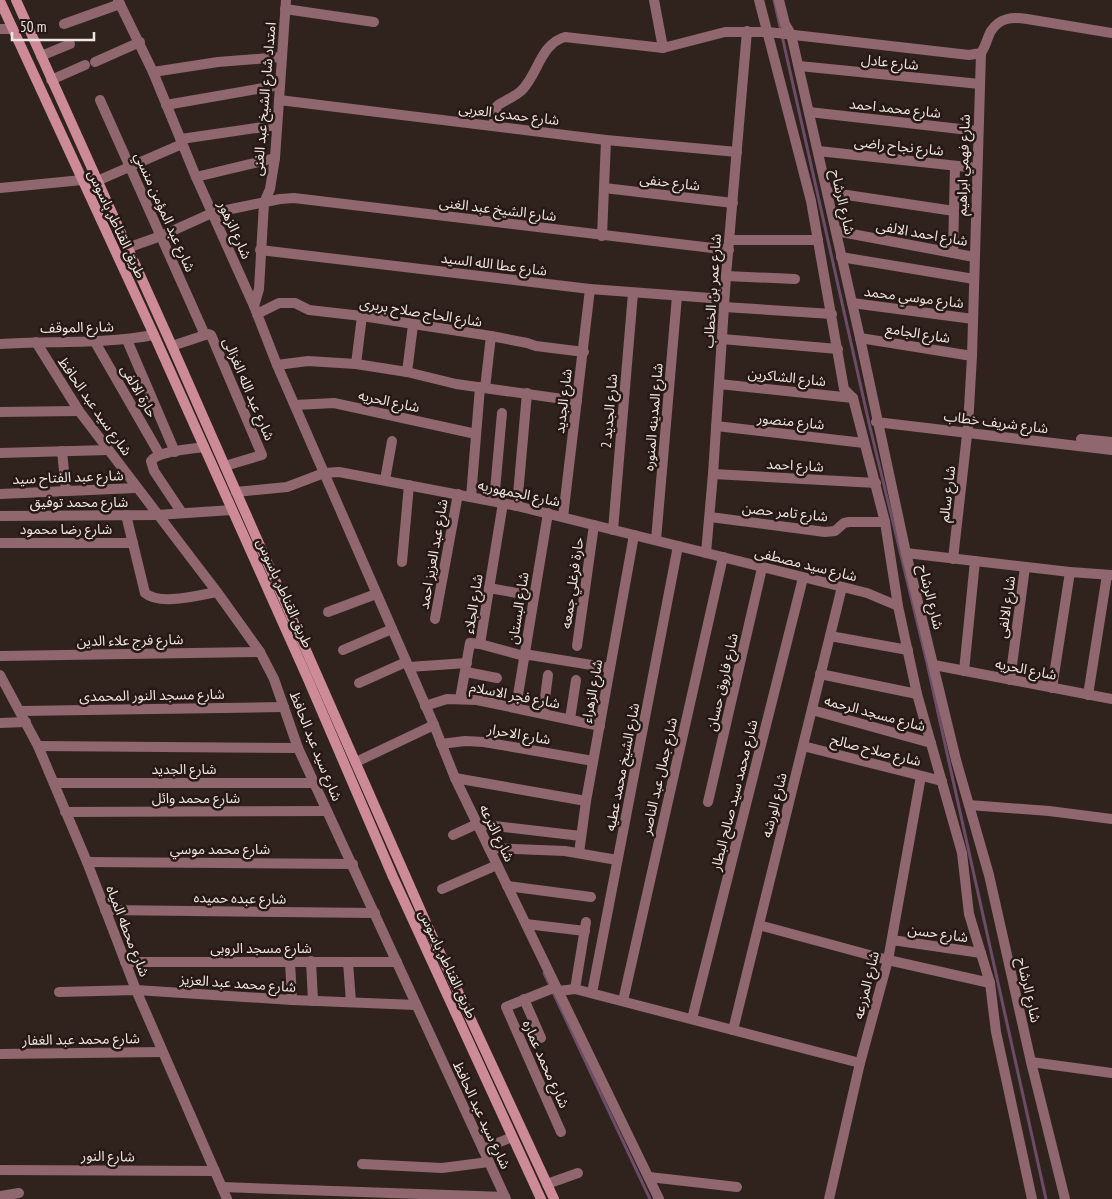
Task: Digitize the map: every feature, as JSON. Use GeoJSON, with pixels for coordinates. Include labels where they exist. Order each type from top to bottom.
{"type":"FeatureCollection","features":[{"type":"Feature","properties":{"kind":"main road","name":"طريق القناطر, باسوس"},"geometry":{"type":"LineString","coordinates":[[16,0],[172,346],[428,926],[554,1199]]}},
{"type":"Feature","properties":{"kind":"main road","name":"طريق القناطر, باسوس"},"geometry":{"type":"LineString","coordinates":[[0,1],[154,335],[393,877],[541,1199]]}},
{"type":"Feature","properties":{"kind":"street"},"geometry":{"type":"LineString","coordinates":[[654,0],[663,48]]}},
{"type":"Feature","properties":{"kind":"street"},"geometry":{"type":"LineString","coordinates":[[759,0],[770,32],[811,201],[844,388],[853,398],[876,484],[885,522],[898,606],[917,694],[962,853],[969,914],[990,983],[996,1032],[1032,1199]]}},
{"type":"Feature","properties":{"kind":"street","name":"شارع الرشاح"},"geometry":{"type":"LineString","coordinates":[[780,0],[785,24],[791,34],[818,151],[906,553],[944,712],[989,875],[1031,1062],[1065,1199]]}},
{"type":"Feature","properties":{"kind":"street"},"geometry":{"type":"LineString","coordinates":[[64,24],[119,2]]}},
{"type":"Feature","properties":{"kind":"street","name":"شارع الزهور"},"geometry":{"type":"LineString","coordinates":[[119,2],[140,42],[196,177],[324,473]]}},
{"type":"Feature","properties":{"kind":"street"},"geometry":{"type":"LineString","coordinates":[[285,4],[374,22]]}},
{"type":"Feature","properties":{"kind":"street","name":"امتداد شارع الشيخ عبد الغنى"},"geometry":{"type":"LineString","coordinates":[[255,310],[259,289],[264,203],[270,189],[275,158],[285,4]]}},
{"type":"Feature","properties":{"kind":"street"},"geometry":{"type":"LineString","coordinates":[[494,126],[497,106],[520,92],[532,76],[548,46],[557,39],[565,37],[663,48],[725,32],[770,32],[969,55],[981,53],[991,31],[1004,18],[1027,19],[1112,33]]}},
{"type":"Feature","properties":{"kind":"street"},"geometry":{"type":"LineString","coordinates":[[0,29],[13,29]]}},
{"type":"Feature","properties":{"kind":"street","name":"شارع عمر بن الخطاب"},"geometry":{"type":"LineString","coordinates":[[706,553],[746,31]]}},
{"type":"Feature","properties":{"kind":"street"},"geometry":{"type":"LineString","coordinates":[[51,80],[140,42]]}},
{"type":"Feature","properties":{"kind":"street"},"geometry":{"type":"LineString","coordinates":[[40,56],[70,44]]}},
{"type":"Feature","properties":{"kind":"street","name":"شارع فهمي ابراهيم"},"geometry":{"type":"LineString","coordinates":[[968,429],[981,53]]}},
{"type":"Feature","properties":{"kind":"street"},"geometry":{"type":"LineString","coordinates":[[153,72],[218,62],[281,57]]}},
{"type":"Feature","properties":{"kind":"street","name":"شارع عادل"},"geometry":{"type":"LineString","coordinates":[[798,66],[980,84]]}},
{"type":"Feature","properties":{"kind":"street"},"geometry":{"type":"LineString","coordinates":[[166,105],[280,85]]}},
{"type":"Feature","properties":{"kind":"street","name":"شارع عبد المؤمن منسي"},"geometry":{"type":"LineString","coordinates":[[100,100],[206,335]]}},
{"type":"Feature","properties":{"kind":"street","name":"شارع حمدى العربى"},"geometry":{"type":"LineString","coordinates":[[279,100],[606,140],[737,152]]}},
{"type":"Feature","properties":{"kind":"street","name":"شارع محمد احمد"},"geometry":{"type":"LineString","coordinates":[[809,112],[978,131]]}},
{"type":"Feature","properties":{"kind":"street"},"geometry":{"type":"LineString","coordinates":[[97,181],[182,142],[277,125]]}},
{"type":"Feature","properties":{"kind":"street"},"geometry":{"type":"LineString","coordinates":[[602,236],[606,140]]}},
{"type":"Feature","properties":{"kind":"street","name":"شارع نجاح راضى"},"geometry":{"type":"LineString","coordinates":[[818,151],[977,168]]}},
{"type":"Feature","properties":{"kind":"street"},"geometry":{"type":"LineString","coordinates":[[196,177],[275,158]]}},
{"type":"Feature","properties":{"kind":"street"},"geometry":{"type":"LineString","coordinates":[[953,253],[955,166]]}},
{"type":"Feature","properties":{"kind":"street"},"geometry":{"type":"LineString","coordinates":[[0,188],[82,180]]}},
{"type":"Feature","properties":{"kind":"street","name":"شارع حنفى"},"geometry":{"type":"LineString","coordinates":[[604,188],[733,203]]}},
{"type":"Feature","properties":{"kind":"street"},"geometry":{"type":"LineString","coordinates":[[827,192],[954,211]]}},
{"type":"Feature","properties":{"kind":"street","name":"شارع الشيخ عبد الغنى"},"geometry":{"type":"LineString","coordinates":[[264,203],[294,198],[602,236],[730,245],[818,240]]}},
{"type":"Feature","properties":{"kind":"street"},"geometry":{"type":"LineString","coordinates":[[127,248],[212,213],[264,203]]}},
{"type":"Feature","properties":{"kind":"street","name":"شارع احمد الالفى"},"geometry":{"type":"LineString","coordinates":[[836,231],[974,257]]}},
{"type":"Feature","properties":{"kind":"street","name":"شارع عطا الله السيد"},"geometry":{"type":"LineString","coordinates":[[260,250],[590,289],[677,296],[724,303],[832,314]]}},
{"type":"Feature","properties":{"kind":"street"},"geometry":{"type":"LineString","coordinates":[[841,257],[974,279]]}},
{"type":"Feature","properties":{"kind":"street"},"geometry":{"type":"LineString","coordinates":[[726,276],[795,279]]}},
{"type":"Feature","properties":{"kind":"street","name":"شارع الجديد"},"geometry":{"type":"LineString","coordinates":[[563,517],[590,289]]}},
{"type":"Feature","properties":{"kind":"street","name":"شارع الجديد 2"},"geometry":{"type":"LineString","coordinates":[[614,530],[633,293]]}},
{"type":"Feature","properties":{"kind":"street","name":"شارع المدينه المنوره"},"geometry":{"type":"LineString","coordinates":[[656,540],[677,296]]}},
{"type":"Feature","properties":{"kind":"street","name":"شارع الحاج صلاح بربرى"},"geometry":{"type":"LineString","coordinates":[[255,310],[279,303],[295,303],[310,310],[362,316],[491,336],[536,346],[584,352]]}},
{"type":"Feature","properties":{"kind":"street","name":"شارع موسي محمد"},"geometry":{"type":"LineString","coordinates":[[852,304],[973,319]]}},
{"type":"Feature","properties":{"kind":"street"},"geometry":{"type":"LineString","coordinates":[[356,364],[362,316]]}},
{"type":"Feature","properties":{"kind":"street"},"geometry":{"type":"LineString","coordinates":[[407,372],[413,325]]}},
{"type":"Feature","properties":{"kind":"street","name":"شارع الموقف"},"geometry":{"type":"LineString","coordinates":[[0,344],[94,342],[127,340],[154,335]]}},
{"type":"Feature","properties":{"kind":"street","name":"شارع عبد الله الغزالى"},"geometry":{"type":"LineString","coordinates":[[172,346],[211,335],[262,455],[225,466]]}},
{"type":"Feature","properties":{"kind":"street"},"geometry":{"type":"LineString","coordinates":[[471,497],[476,434],[491,336]]}},
{"type":"Feature","properties":{"kind":"street","name":"شارع الجامع"},"geometry":{"type":"LineString","coordinates":[[860,338],[972,356]]}},
{"type":"Feature","properties":{"kind":"street"},"geometry":{"type":"LineString","coordinates":[[722,339],[838,349]]}},
{"type":"Feature","properties":{"kind":"street"},"geometry":{"type":"LineString","coordinates":[[127,340],[176,452]]}},
{"type":"Feature","properties":{"kind":"street","name":"شارع سيد عبد الحافظ"},"geometry":{"type":"LineString","coordinates":[[36,342],[79,411],[217,592],[260,652],[274,679],[298,748],[506,1198]]}},
{"type":"Feature","properties":{"kind":"street","name":"حارة الالفى"},"geometry":{"type":"LineString","coordinates":[[94,342],[160,455]]}},
{"type":"Feature","properties":{"kind":"street"},"geometry":{"type":"LineString","coordinates":[[278,365],[308,361],[356,364],[407,372],[432,380],[577,401]]}},
{"type":"Feature","properties":{"kind":"street","name":"شارع الشاكرين"},"geometry":{"type":"LineString","coordinates":[[719,384],[853,398]]}},
{"type":"Feature","properties":{"kind":"street"},"geometry":{"type":"LineString","coordinates":[[517,506],[527,393]]}},
{"type":"Feature","properties":{"kind":"street","name":"شارع الحريه"},"geometry":{"type":"LineString","coordinates":[[295,405],[334,403],[476,434]]}},
{"type":"Feature","properties":{"kind":"street"},"geometry":{"type":"LineString","coordinates":[[0,412],[79,411]]}},
{"type":"Feature","properties":{"kind":"street","name":"شارع الجلاء"},"geometry":{"type":"LineString","coordinates":[[460,698],[470,643],[480,644],[489,588],[498,502],[502,413]]}},
{"type":"Feature","properties":{"kind":"street","name":"شارع شريف خطاب"},"geometry":{"type":"LineString","coordinates":[[876,422],[1112,442]]}},
{"type":"Feature","properties":{"kind":"street","name":"شارع منصور"},"geometry":{"type":"LineString","coordinates":[[716,426],[864,443]]}},
{"type":"Feature","properties":{"kind":"street","name":"شارع شريف خطاب"},"geometry":{"type":"LineString","coordinates":[[968,429],[1112,450]]}},
{"type":"Feature","properties":{"kind":"street","name":"شارع سالم"},"geometry":{"type":"LineString","coordinates":[[953,559],[968,429]]}},
{"type":"Feature","properties":{"kind":"street"},"geometry":{"type":"LineString","coordinates":[[385,480],[392,441]]}},
{"type":"Feature","properties":{"kind":"street"},"geometry":{"type":"LineString","coordinates":[[182,513],[151,466],[152,460],[160,455],[204,447]]}},
{"type":"Feature","properties":{"kind":"street"},"geometry":{"type":"LineString","coordinates":[[0,453],[108,450]]}},
{"type":"Feature","properties":{"kind":"street"},"geometry":{"type":"LineString","coordinates":[[62,451],[66,491]]}},
{"type":"Feature","properties":{"kind":"street","name":"شارع الجمهوريه"},"geometry":{"type":"LineString","coordinates":[[324,473],[338,472],[498,502],[706,553]]}},
{"type":"Feature","properties":{"kind":"street"},"geometry":{"type":"LineString","coordinates":[[236,492],[287,487],[324,473]]}},
{"type":"Feature","properties":{"kind":"street","name":"شارع الترعه"},"geometry":{"type":"LineString","coordinates":[[324,473],[434,725],[455,778],[659,1199]]}},
{"type":"Feature","properties":{"kind":"street","name":"شارع احمد"},"geometry":{"type":"LineString","coordinates":[[713,474],[876,484]]}},
{"type":"Feature","properties":{"kind":"street"},"geometry":{"type":"LineString","coordinates":[[402,562],[409,485]]}},
{"type":"Feature","properties":{"kind":"street","name":"شارع عبد الفتاح سيد"},"geometry":{"type":"LineString","coordinates":[[0,494],[136,488]]}},
{"type":"Feature","properties":{"kind":"street","name":"شارع عبد العزيز احمد"},"geometry":{"type":"LineString","coordinates":[[435,619],[458,494]]}},
{"type":"Feature","properties":{"kind":"street","name":"شارع محمد توفيق"},"geometry":{"type":"LineString","coordinates":[[0,516],[157,515],[232,510]]}},
{"type":"Feature","properties":{"kind":"street","name":"شارع البستان"},"geometry":{"type":"LineString","coordinates":[[516,707],[548,514]]}},
{"type":"Feature","properties":{"kind":"street"},"geometry":{"type":"LineString","coordinates":[[126,515],[145,593],[148,596],[156,599],[169,599],[217,592]]}},
{"type":"Feature","properties":{"kind":"street","name":"شارع تامر حصن"},"geometry":{"type":"LineString","coordinates":[[710,517],[825,532],[835,530],[848,522],[885,522]]}},
{"type":"Feature","properties":{"kind":"street","name":"حارة فرغلي جمعه"},"geometry":{"type":"LineString","coordinates":[[577,646],[594,525]]}},
{"type":"Feature","properties":{"kind":"street","name":"شارع الزهراء"},"geometry":{"type":"LineString","coordinates":[[579,853],[586,801],[634,535]]}},
{"type":"Feature","properties":{"kind":"street","name":"شارع رضا محمود"},"geometry":{"type":"LineString","coordinates":[[0,543],[133,543]]}},
{"type":"Feature","properties":{"kind":"street","name":"شارع الشيخ محمد عطيه"},"geometry":{"type":"LineString","coordinates":[[592,993],[678,546]]}},
{"type":"Feature","properties":{"kind":"street","name":"شارع سيد مصطفى"},"geometry":{"type":"LineString","coordinates":[[706,553],[842,587],[878,597],[898,606]]}},
{"type":"Feature","properties":{"kind":"street"},"geometry":{"type":"LineString","coordinates":[[906,553],[1110,575],[1088,695]]}},
{"type":"Feature","properties":{"kind":"street","name":"شارع جمال عبد الناصر"},"geometry":{"type":"LineString","coordinates":[[623,1001],[722,558]]}},
{"type":"Feature","properties":{"kind":"street"},"geometry":{"type":"LineString","coordinates":[[964,671],[975,561]]}},
{"type":"Feature","properties":{"kind":"street","name":"شارع الالفى"},"geometry":{"type":"LineString","coordinates":[[1010,680],[1025,567]]}},
{"type":"Feature","properties":{"kind":"street","name":"شارع فاروق حسان"},"geometry":{"type":"LineString","coordinates":[[708,802],[762,568]]}},
{"type":"Feature","properties":{"kind":"street"},"geometry":{"type":"LineString","coordinates":[[1052,688],[1070,572]]}},
{"type":"Feature","properties":{"kind":"street","name":"شارع محمد سيد صالح البطار"},"geometry":{"type":"LineString","coordinates":[[692,1019],[803,578]]}},
{"type":"Feature","properties":{"kind":"street","name":"شارع الورشه"},"geometry":{"type":"LineString","coordinates":[[733,1030],[842,587]]}},
{"type":"Feature","properties":{"kind":"street"},"geometry":{"type":"LineString","coordinates":[[489,588],[534,596]]}},
{"type":"Feature","properties":{"kind":"street"},"geometry":{"type":"LineString","coordinates":[[328,612],[376,594]]}},
{"type":"Feature","properties":{"kind":"street"},"geometry":{"type":"LineString","coordinates":[[343,650],[392,630]]}},
{"type":"Feature","properties":{"kind":"street"},"geometry":{"type":"LineString","coordinates":[[830,636],[908,650]]}},
{"type":"Feature","properties":{"kind":"street"},"geometry":{"type":"LineString","coordinates":[[480,644],[524,656],[530,654],[610,668]]}},
{"type":"Feature","properties":{"kind":"street","name":"شارع فرج علاء الدين"},"geometry":{"type":"LineString","coordinates":[[0,656],[260,652]]}},
{"type":"Feature","properties":{"kind":"street"},"geometry":{"type":"LineString","coordinates":[[359,683],[407,665],[466,668],[497,678]]}},
{"type":"Feature","properties":{"kind":"street","name":"شارع الحريه"},"geometry":{"type":"LineString","coordinates":[[934,665],[1112,699]]}},
{"type":"Feature","properties":{"kind":"street"},"geometry":{"type":"LineString","coordinates":[[820,674],[917,694]]}},
{"type":"Feature","properties":{"kind":"street","name":"شارع محطه المياه"},"geometry":{"type":"LineString","coordinates":[[0,675],[38,746],[87,862],[136,990],[227,1199]]}},
{"type":"Feature","properties":{"kind":"street"},"geometry":{"type":"LineString","coordinates":[[543,713],[548,675]]}},
{"type":"Feature","properties":{"kind":"street"},"geometry":{"type":"LineString","coordinates":[[570,719],[576,680]]}},
{"type":"Feature","properties":{"kind":"street","name":"شارع فجر الاسلام"},"geometry":{"type":"LineString","coordinates":[[425,706],[447,699],[460,698],[516,707],[600,726]]}},
{"type":"Feature","properties":{"kind":"street","name":"شارع مسجد النور المحمدى"},"geometry":{"type":"LineString","coordinates":[[20,711],[284,708]]}},
{"type":"Feature","properties":{"kind":"street","name":"شارع مسجد الرحمه"},"geometry":{"type":"LineString","coordinates":[[812,710],[931,743]]}},
{"type":"Feature","properties":{"kind":"street"},"geometry":{"type":"LineString","coordinates":[[0,722],[26,722]]}},
{"type":"Feature","properties":{"kind":"street"},"geometry":{"type":"LineString","coordinates":[[356,762],[434,725]]}},
{"type":"Feature","properties":{"kind":"street","name":"شارع الاحرار"},"geometry":{"type":"LineString","coordinates":[[441,744],[465,741],[484,742],[593,762]]}},
{"type":"Feature","properties":{"kind":"street"},"geometry":{"type":"LineString","coordinates":[[38,746],[298,748]]}},
{"type":"Feature","properties":{"kind":"street","name":"شارع صلاح صالح"},"geometry":{"type":"LineString","coordinates":[[803,746],[942,781]]}},
{"type":"Feature","properties":{"kind":"street","name":"شارع المزرعه"},"geometry":{"type":"LineString","coordinates":[[829,1199],[860,1063],[888,960],[921,776]]}},
{"type":"Feature","properties":{"kind":"street"},"geometry":{"type":"LineString","coordinates":[[455,778],[586,801]]}},
{"type":"Feature","properties":{"kind":"street","name":"شارع الجديد"},"geometry":{"type":"LineString","coordinates":[[54,783],[315,783]]}},
{"type":"Feature","properties":{"kind":"street"},"geometry":{"type":"LineString","coordinates":[[969,805],[1112,819]]}},
{"type":"Feature","properties":{"kind":"street","name":"شارع محمد وائل"},"geometry":{"type":"LineString","coordinates":[[66,812],[327,811]]}},
{"type":"Feature","properties":{"kind":"street"},"geometry":{"type":"LineString","coordinates":[[453,835],[477,824],[581,836]]}},
{"type":"Feature","properties":{"kind":"street"},"geometry":{"type":"LineString","coordinates":[[489,848],[565,851],[618,860]]}},
{"type":"Feature","properties":{"kind":"street","name":"شارع محمد موسي"},"geometry":{"type":"LineString","coordinates":[[87,862],[352,864]]}},
{"type":"Feature","properties":{"kind":"street"},"geometry":{"type":"LineString","coordinates":[[442,889],[497,865]]}},
{"type":"Feature","properties":{"kind":"street"},"geometry":{"type":"LineString","coordinates":[[507,886],[591,897]]}},
{"type":"Feature","properties":{"kind":"street","name":"شارع عبده حميده"},"geometry":{"type":"LineString","coordinates":[[105,910],[375,913]]}},
{"type":"Feature","properties":{"kind":"street"},"geometry":{"type":"LineString","coordinates":[[526,924],[586,926],[575,989]]}},
{"type":"Feature","properties":{"kind":"street"},"geometry":{"type":"LineString","coordinates":[[759,925],[888,960],[990,983]]}},
{"type":"Feature","properties":{"kind":"street","name":"شارع حسن"},"geometry":{"type":"LineString","coordinates":[[892,940],[981,953]]}},
{"type":"Feature","properties":{"kind":"street"},"geometry":{"type":"LineString","coordinates":[[290,961],[292,1000]]}},
{"type":"Feature","properties":{"kind":"street"},"geometry":{"type":"LineString","coordinates":[[311,961],[313,1001]]}},
{"type":"Feature","properties":{"kind":"street","name":"شارع مسجد الروبى"},"geometry":{"type":"LineString","coordinates":[[125,962],[397,962]]}},
{"type":"Feature","properties":{"kind":"street"},"geometry":{"type":"LineString","coordinates":[[348,962],[351,1002]]}},
{"type":"Feature","properties":{"kind":"street"},"geometry":{"type":"LineString","coordinates":[[541,1038],[524,1000],[557,989],[575,989],[860,1063]]}},
{"type":"Feature","properties":{"kind":"street","name":"شارع محمد عبد العزيز"},"geometry":{"type":"LineString","coordinates":[[59,992],[136,990],[292,1000],[416,1005]]}},
{"type":"Feature","properties":{"kind":"street","name":"شارع محمد عماره"},"geometry":{"type":"LineString","coordinates":[[524,1000],[506,1007],[561,1132]]}},
{"type":"Feature","properties":{"kind":"street","name":"شارع محمد عبد الغفار"},"geometry":{"type":"LineString","coordinates":[[0,1054],[162,1052]]}},
{"type":"Feature","properties":{"kind":"street"},"geometry":{"type":"LineString","coordinates":[[1031,1062],[1112,1073]]}},
{"type":"Feature","properties":{"kind":"street"},"geometry":{"type":"LineString","coordinates":[[483,1149],[512,1137]]}},
{"type":"Feature","properties":{"kind":"street"},"geometry":{"type":"LineString","coordinates":[[362,1164],[442,1168],[489,1162]]}},
{"type":"Feature","properties":{"kind":"street","name":"شارع النور"},"geometry":{"type":"LineString","coordinates":[[0,1170],[215,1171]]}},
{"type":"Feature","properties":{"kind":"street"},"geometry":{"type":"LineString","coordinates":[[547,1184],[578,1172]]}},
{"type":"Feature","properties":{"kind":"street"},"geometry":{"type":"LineString","coordinates":[[649,1177],[737,1188]]}},
{"type":"Feature","properties":{"kind":"street"},"geometry":{"type":"LineString","coordinates":[[222,1187],[506,1198]]}},
{"type":"Feature","properties":{"kind":"street"},"geometry":{"type":"LineString","coordinates":[[0,1196],[19,1193]]}},
{"type":"Feature","properties":{"kind":"waterway"},"geometry":{"type":"LineString","coordinates":[[774,0],[869,423],[927,663],[1046,1199]]}},
{"type":"Feature","properties":{"kind":"waterway"},"geometry":{"type":"LineString","coordinates":[[544,973],[650,1199]]}}]}
